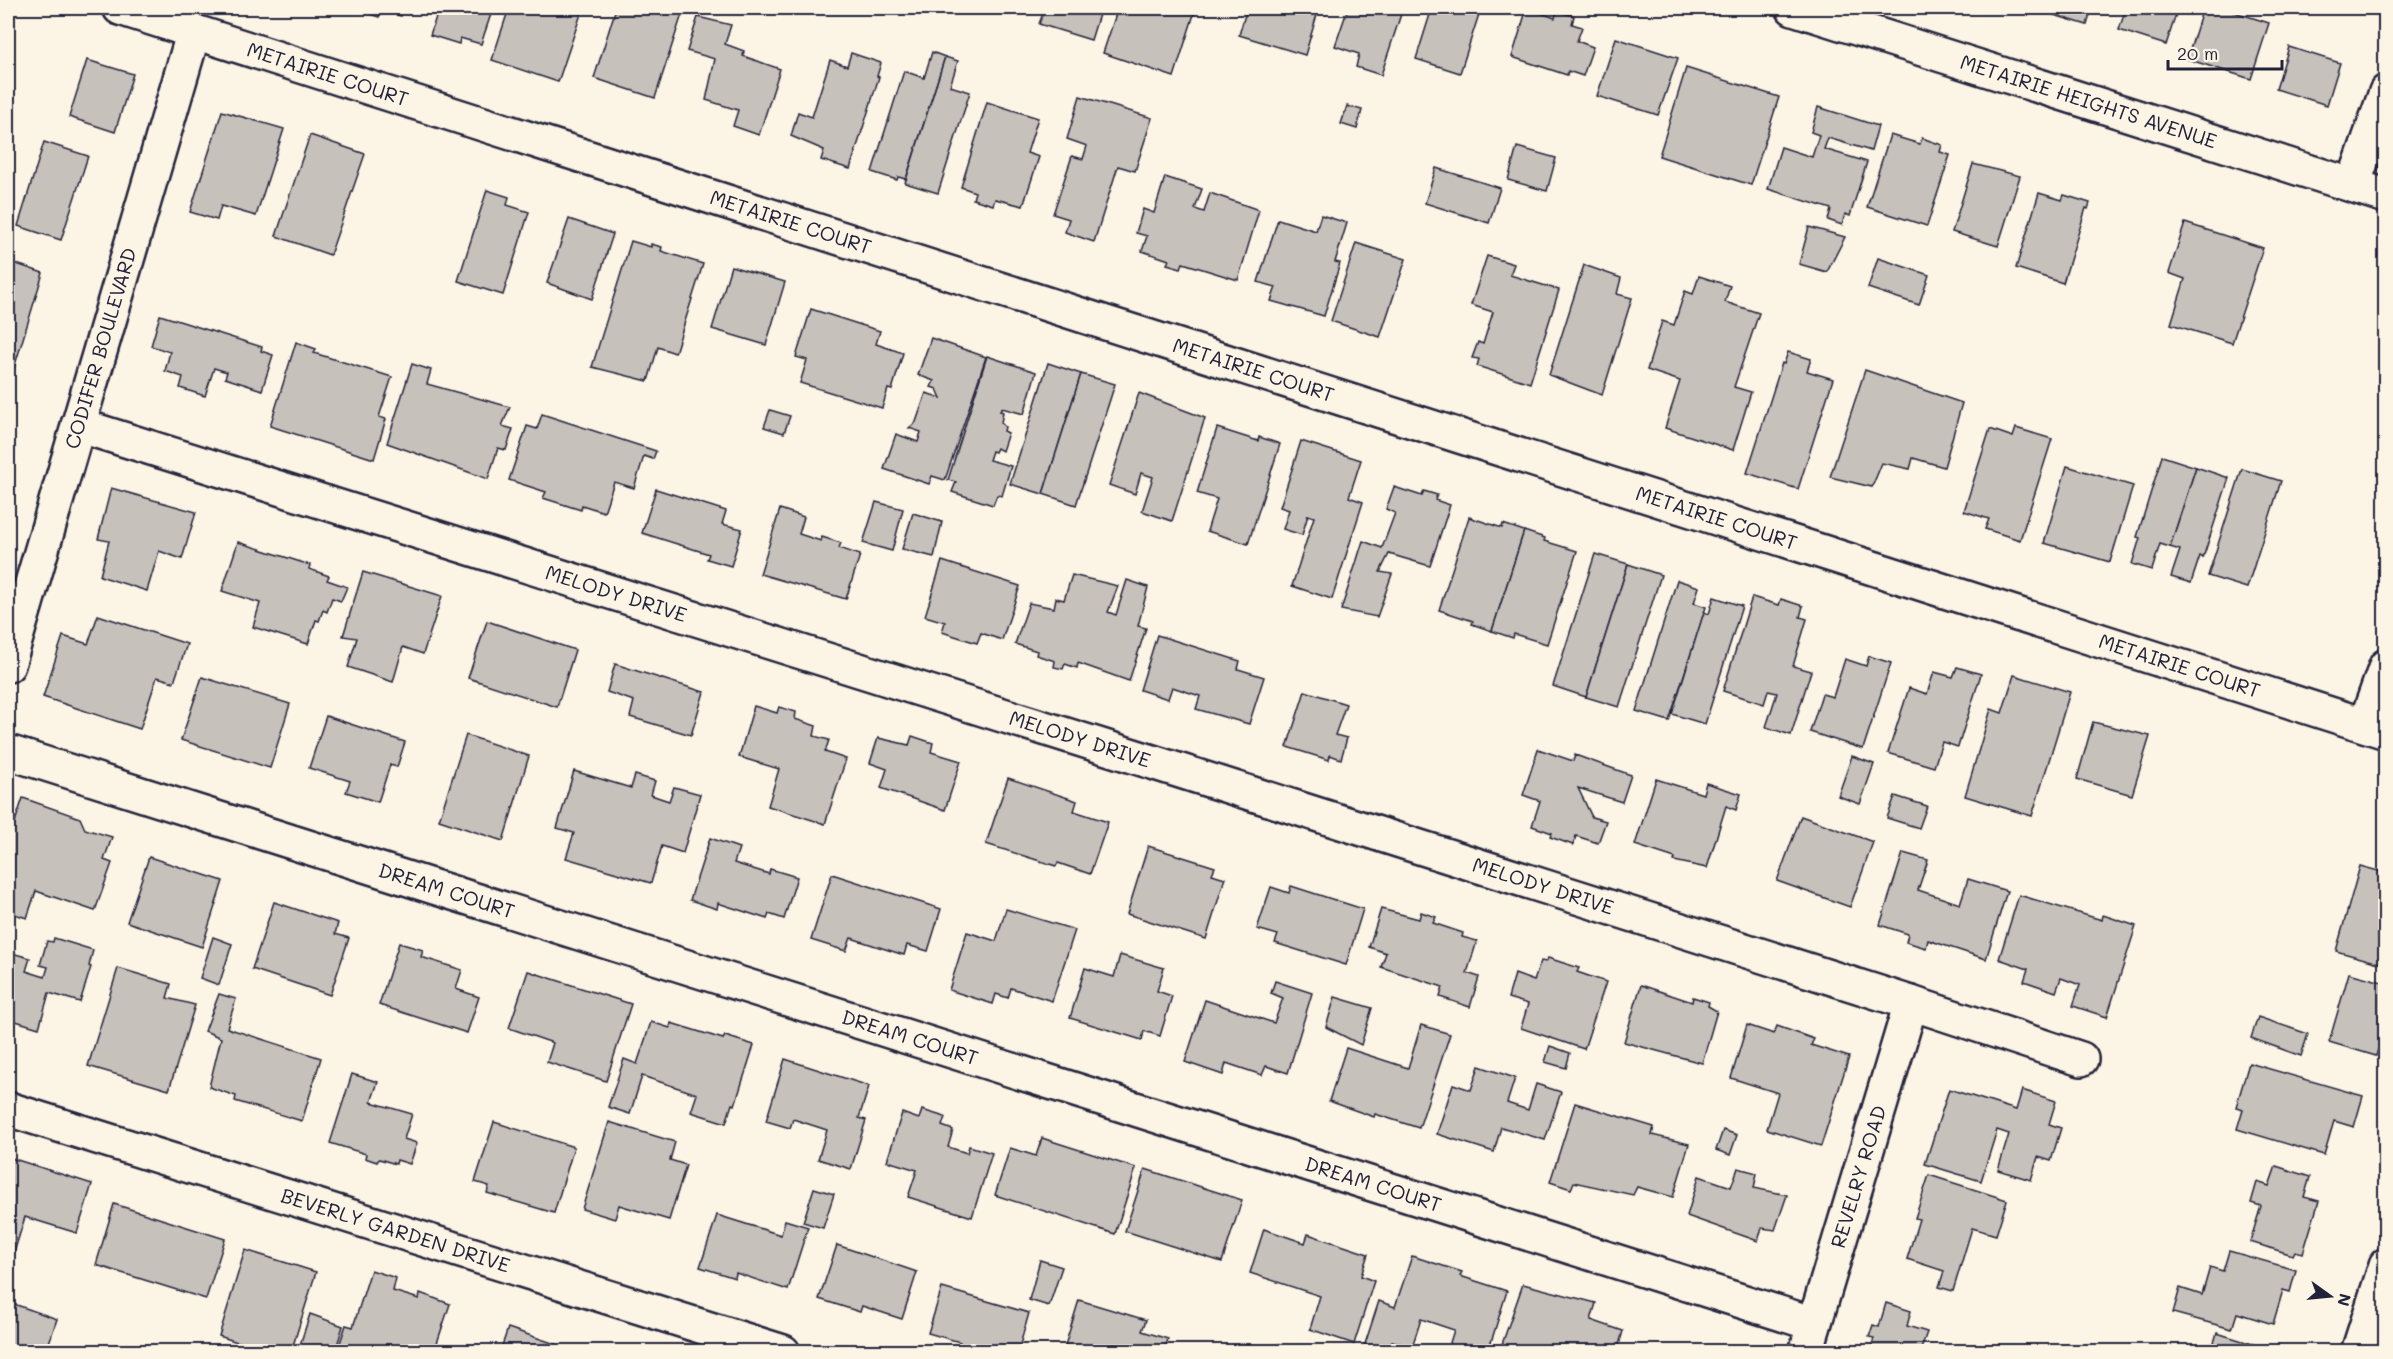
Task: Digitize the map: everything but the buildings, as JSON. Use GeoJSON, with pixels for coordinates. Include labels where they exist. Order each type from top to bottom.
{"type":"FeatureCollection","features":[{"type":"Feature","properties":{"kind":"street","name":"METAIRIE COURT"},"geometry":{"type":"LineString","coordinates":[[120,8],[2375,729]]}},
{"type":"Feature","properties":{"kind":"street","name":"METAIRIE HEIGHTS AVENUE"},"geometry":{"type":"LineString","coordinates":[[1793,8],[2385,196]]}},
{"type":"Feature","properties":{"kind":"street","name":"CODIFER BOULEVARD"},"geometry":{"type":"LineString","coordinates":[[8,665],[194,31]]}},
{"type":"Feature","properties":{"kind":"street"},"geometry":{"type":"LineString","coordinates":[[2353,185],[2385,92]]}},
{"type":"Feature","properties":{"kind":"street","name":"MELODY DRIVE"},"geometry":{"type":"LineString","coordinates":[[78,425],[1149,760],[2081,1059]]}},
{"type":"Feature","properties":{"kind":"street"},"geometry":{"type":"LineString","coordinates":[[2375,729],[2385,666]]}},
{"type":"Feature","properties":{"kind":"street","name":"DREAM COURT"},"geometry":{"type":"LineString","coordinates":[[8,752],[1810,1338]]}},
{"type":"Feature","properties":{"kind":"street","name":"REVELRY ROAD"},"geometry":{"type":"LineString","coordinates":[[1810,1338],[1911,1003]]}},
{"type":"Feature","properties":{"kind":"street","name":"BEVERLY GARDEN DRIVE"},"geometry":{"type":"LineString","coordinates":[[8,1109],[783,1352]]}},
{"type":"Feature","properties":{"kind":"street"},"geometry":{"type":"LineString","coordinates":[[2358,1352],[2385,1265]]}}]}
